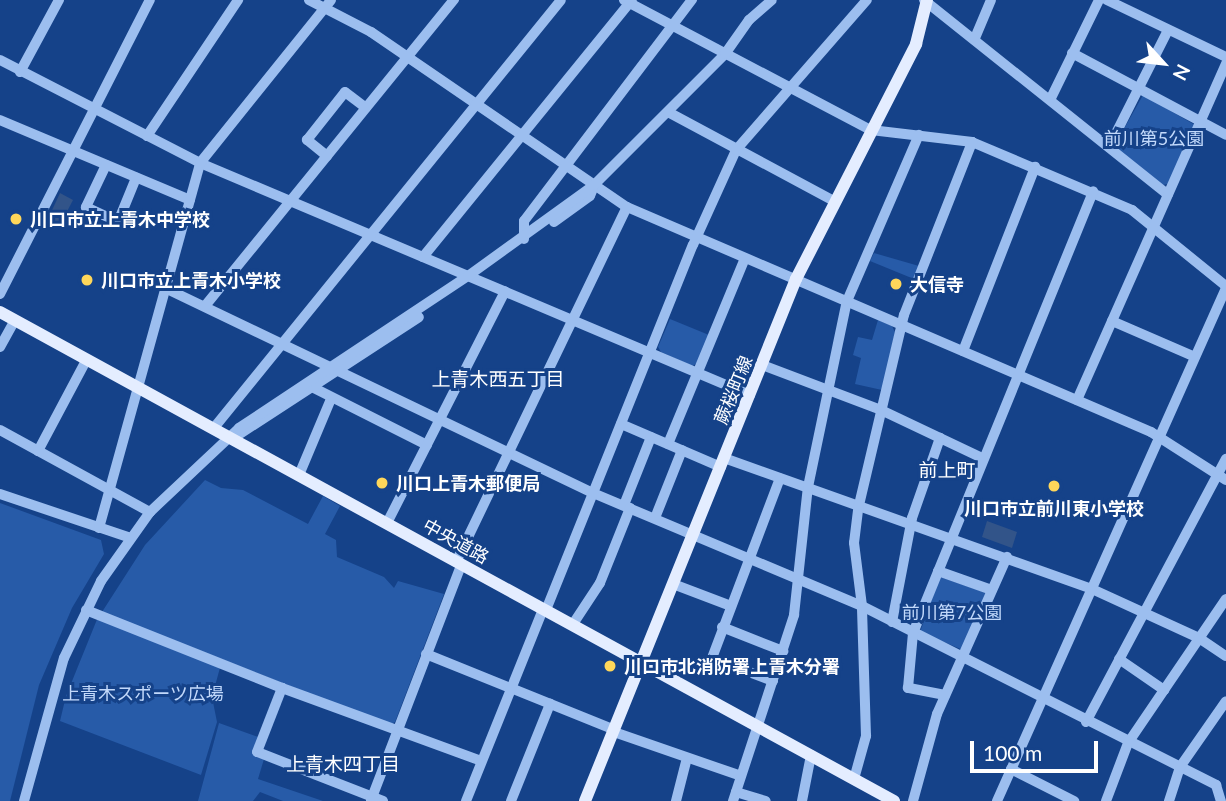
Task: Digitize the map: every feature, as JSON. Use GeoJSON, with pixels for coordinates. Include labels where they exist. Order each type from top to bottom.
{"type":"FeatureCollection","features":[{"type":"Feature","properties":{"kind":"main road","name":"蕨桜町線"},"geometry":{"type":"LineString","coordinates":[[585,801],[796,279],[916,44],[926,1]]}},
{"type":"Feature","properties":{"kind":"main road","name":"中央道路"},"geometry":{"type":"LineString","coordinates":[[0,312],[894,801]]}},
{"type":"Feature","properties":{"kind":"street"},"geometry":{"type":"LineString","coordinates":[[20,72],[59,0]]}},
{"type":"Feature","properties":{"kind":"street"},"geometry":{"type":"LineString","coordinates":[[0,294],[150,0]]}},
{"type":"Feature","properties":{"kind":"street"},"geometry":{"type":"LineString","coordinates":[[147,136],[238,0]]}},
{"type":"Feature","properties":{"kind":"street"},"geometry":{"type":"LineString","coordinates":[[309,0],[327,4],[626,207],[1159,436],[1222,477]]}},
{"type":"Feature","properties":{"kind":"street"},"geometry":{"type":"LineString","coordinates":[[205,306],[454,0]]}},
{"type":"Feature","properties":{"kind":"street"},"geometry":{"type":"LineString","coordinates":[[213,429],[561,0]]}},
{"type":"Feature","properties":{"kind":"street"},"geometry":{"type":"LineString","coordinates":[[524,239],[524,222],[692,0]]}},
{"type":"Feature","properties":{"kind":"street"},"geometry":{"type":"LineString","coordinates":[[24,801],[50,701],[86,610],[128,537],[150,512],[232,439],[524,239],[590,197],[594,185],[725,54],[749,20],[772,0]]}},
{"type":"Feature","properties":{"kind":"street"},"geometry":{"type":"LineString","coordinates":[[466,801],[649,353],[736,150],[867,0]]}},
{"type":"Feature","properties":{"kind":"street"},"geometry":{"type":"LineString","coordinates":[[975,38],[991,0]]}},
{"type":"Feature","properties":{"kind":"street"},"geometry":{"type":"LineString","coordinates":[[1051,98],[1099,0]]}},
{"type":"Feature","properties":{"kind":"street"},"geometry":{"type":"LineString","coordinates":[[1107,0],[1226,57]]}},
{"type":"Feature","properties":{"kind":"street"},"geometry":{"type":"LineString","coordinates":[[423,257],[629,1],[871,130],[972,142],[1093,191],[1154,225],[1226,287],[997,801]]}},
{"type":"Feature","properties":{"kind":"street"},"geometry":{"type":"LineString","coordinates":[[926,1],[1051,98],[1168,195]]}},
{"type":"Feature","properties":{"kind":"street"},"geometry":{"type":"LineString","coordinates":[[99,528],[200,163],[327,4]]}},
{"type":"Feature","properties":{"kind":"street"},"geometry":{"type":"LineString","coordinates":[[1109,147],[1168,30]]}},
{"type":"Feature","properties":{"kind":"street"},"geometry":{"type":"LineString","coordinates":[[1072,53],[1226,135]]}},
{"type":"Feature","properties":{"kind":"street"},"geometry":{"type":"LineString","coordinates":[[0,61],[200,163],[750,395]]}},
{"type":"Feature","properties":{"kind":"street"},"geometry":{"type":"LineString","coordinates":[[1077,400],[1226,63]]}},
{"type":"Feature","properties":{"kind":"street"},"geometry":{"type":"LineString","coordinates":[[327,156],[307,140],[345,92],[366,108]]}},
{"type":"Feature","properties":{"kind":"street"},"geometry":{"type":"LineString","coordinates":[[668,113],[834,201]]}},
{"type":"Feature","properties":{"kind":"street"},"geometry":{"type":"LineString","coordinates":[[0,121],[190,200]]}},
{"type":"Feature","properties":{"kind":"street"},"geometry":{"type":"LineString","coordinates":[[766,801],[734,797],[794,615],[808,487],[847,301],[919,135]]}},
{"type":"Feature","properties":{"kind":"street"},"geometry":{"type":"LineString","coordinates":[[854,779],[866,736],[862,606],[854,542],[859,505],[901,325],[972,142]]}},
{"type":"Feature","properties":{"kind":"street"},"geometry":{"type":"LineString","coordinates":[[106,165],[86,208],[118,222],[136,178]]}},
{"type":"Feature","properties":{"kind":"street"},"geometry":{"type":"LineString","coordinates":[[962,351],[1035,167]]}},
{"type":"Feature","properties":{"kind":"street"},"geometry":{"type":"LineString","coordinates":[[945,695],[908,688],[913,633],[1093,191]]}},
{"type":"Feature","properties":{"kind":"street"},"geometry":{"type":"LineString","coordinates":[[372,799],[458,563],[626,207]]}},
{"type":"Feature","properties":{"kind":"street"},"geometry":{"type":"LineString","coordinates":[[668,444],[745,258]]}},
{"type":"Feature","properties":{"kind":"street"},"geometry":{"type":"LineString","coordinates":[[165,288],[593,493],[749,556],[862,606],[1128,743],[1221,783],[1221,801]]}},
{"type":"Feature","properties":{"kind":"street"},"geometry":{"type":"LineString","coordinates":[[387,523],[505,291]]}},
{"type":"Feature","properties":{"kind":"street"},"geometry":{"type":"LineString","coordinates":[[0,347],[15,320]]}},
{"type":"Feature","properties":{"kind":"street"},"geometry":{"type":"LineString","coordinates":[[1112,321],[1195,357]]}},
{"type":"Feature","properties":{"kind":"street"},"geometry":{"type":"LineString","coordinates":[[38,451],[87,359]]}},
{"type":"Feature","properties":{"kind":"street"},"geometry":{"type":"LineString","coordinates":[[762,365],[881,410],[982,458]]}},
{"type":"Feature","properties":{"kind":"street"},"geometry":{"type":"LineString","coordinates":[[310,386],[427,445]]}},
{"type":"Feature","properties":{"kind":"street"},"geometry":{"type":"LineString","coordinates":[[299,475],[331,398]]}},
{"type":"Feature","properties":{"kind":"street"},"geometry":{"type":"LineString","coordinates":[[621,424],[682,450],[808,487],[1093,589],[1199,638],[1226,656]]}},
{"type":"Feature","properties":{"kind":"street"},"geometry":{"type":"LineString","coordinates":[[0,430],[150,512]]}},
{"type":"Feature","properties":{"kind":"street"},"geometry":{"type":"LineString","coordinates":[[573,624],[600,583],[651,437]]}},
{"type":"Feature","properties":{"kind":"street"},"geometry":{"type":"LineString","coordinates":[[892,622],[912,523],[940,438]]}},
{"type":"Feature","properties":{"kind":"street"},"geometry":{"type":"LineString","coordinates":[[655,518],[682,450]]}},
{"type":"Feature","properties":{"kind":"street"},"geometry":{"type":"LineString","coordinates":[[1086,722],[1144,612],[1222,477],[1226,459]]}},
{"type":"Feature","properties":{"kind":"street"},"geometry":{"type":"LineString","coordinates":[[773,681],[712,658],[780,478]]}},
{"type":"Feature","properties":{"kind":"street"},"geometry":{"type":"LineString","coordinates":[[0,494],[128,537]]}},
{"type":"Feature","properties":{"kind":"street"},"geometry":{"type":"LineString","coordinates":[[913,801],[945,695],[1007,557]]}},
{"type":"Feature","properties":{"kind":"street"},"geometry":{"type":"LineString","coordinates":[[938,571],[992,590]]}},
{"type":"Feature","properties":{"kind":"street"},"geometry":{"type":"LineString","coordinates":[[673,584],[731,606]]}},
{"type":"Feature","properties":{"kind":"street"},"geometry":{"type":"LineString","coordinates":[[1106,801],[1128,743],[1226,599]]}},
{"type":"Feature","properties":{"kind":"street"},"geometry":{"type":"LineString","coordinates":[[86,610],[396,732],[481,761]]}},
{"type":"Feature","properties":{"kind":"street"},"geometry":{"type":"LineString","coordinates":[[722,627],[783,651]]}},
{"type":"Feature","properties":{"kind":"street"},"geometry":{"type":"LineString","coordinates":[[426,654],[614,731],[741,776]]}},
{"type":"Feature","properties":{"kind":"street"},"geometry":{"type":"LineString","coordinates":[[1119,659],[1164,690]]}},
{"type":"Feature","properties":{"kind":"street"},"geometry":{"type":"LineString","coordinates":[[282,688],[257,752],[372,799],[383,801]]}},
{"type":"Feature","properties":{"kind":"street"},"geometry":{"type":"LineString","coordinates":[[1169,801],[1180,767],[1226,701]]}},
{"type":"Feature","properties":{"kind":"street"},"geometry":{"type":"LineString","coordinates":[[511,801],[551,704]]}},
{"type":"Feature","properties":{"kind":"street"},"geometry":{"type":"LineString","coordinates":[[802,801],[811,755]]}},
{"type":"Feature","properties":{"kind":"street"},"geometry":{"type":"LineString","coordinates":[[676,801],[687,758]]}},
{"type":"Feature","properties":{"kind":"street"},"geometry":{"type":"LineString","coordinates":[[1011,769],[1071,800]]}},
{"type":"Feature","properties":{"kind":"green space","name":"前川第5公園"},"geometry":{"type":"Polygon","coordinates":[[[1143,95],[1195,125],[1168,184],[1162,185],[1117,149],[1116,143],[1143,95]]]}},
{"type":"Feature","properties":{"kind":"green space"},"geometry":{"type":"Polygon","coordinates":[[[874,253],[919,266],[914,279],[870,261],[874,253]]]}},
{"type":"Feature","properties":{"kind":"green space"},"geometry":{"type":"Polygon","coordinates":[[[670,319],[709,335],[698,363],[692,366],[661,352],[658,347],[670,319]]]}},
{"type":"Feature","properties":{"kind":"green space"},"geometry":{"type":"Polygon","coordinates":[[[878,320],[892,326],[895,332],[882,390],[855,384],[861,358],[853,355],[858,337],[872,340],[878,320]]]}},
{"type":"Feature","properties":{"kind":"green space"},"geometry":{"type":"Polygon","coordinates":[[[205,480],[221,488],[243,490],[308,524],[323,496],[340,506],[325,534],[336,540],[337,557],[384,577],[394,588],[398,581],[444,594],[395,722],[389,725],[102,612],[145,545],[205,480]]]}},
{"type":"Feature","properties":{"kind":"green space"},"geometry":{"type":"Polygon","coordinates":[[[0,503],[101,540],[104,554],[72,608],[39,685],[10,801],[0,801],[0,503]]]}},
{"type":"Feature","properties":{"kind":"green space","name":"前川第7公園"},"geometry":{"type":"Polygon","coordinates":[[[940,577],[987,593],[963,650],[920,632],[940,577]]]}},
{"type":"Feature","properties":{"kind":"green space","name":"上青木スポーツ広場"},"geometry":{"type":"Polygon","coordinates":[[[98,617],[221,664],[212,697],[217,722],[201,775],[60,721],[66,696],[98,617]]]}},
{"type":"Feature","properties":{"kind":"green space"},"geometry":{"type":"Polygon","coordinates":[[[219,723],[258,737],[252,754],[264,759],[258,779],[323,801],[283,801],[260,792],[253,801],[198,801],[219,723]]]}},
{"type":"Feature","properties":{"kind":"shaded area"},"geometry":{"type":"Polygon","coordinates":[[[60,193],[73,200],[59,227],[47,221],[60,193]]]}},
{"type":"Feature","properties":{"kind":"shaded area"},"geometry":{"type":"Polygon","coordinates":[[[987,521],[1017,532],[1012,548],[982,537],[987,521]]]}},
{"type":"Feature","properties":{"kind":"place","name":"川口市立上青木中学校"},"geometry":{"type":"Point","coordinates":[16,219]}},
{"type":"Feature","properties":{"kind":"place","name":"川口市立上青木小学校"},"geometry":{"type":"Point","coordinates":[87,280]}},
{"type":"Feature","properties":{"kind":"place","name":"大信寺"},"geometry":{"type":"Point","coordinates":[896,284]}},
{"type":"Feature","properties":{"kind":"place","name":"川口上青木郵便局"},"geometry":{"type":"Point","coordinates":[382,483]}},
{"type":"Feature","properties":{"kind":"place","name":"川口市立前川東小学校"},"geometry":{"type":"Point","coordinates":[1054,486]}},
{"type":"Feature","properties":{"kind":"place","name":"川口市北消防署上青木分署"},"geometry":{"type":"Point","coordinates":[610,666]}},
{"type":"Feature","properties":{"kind":"district","name":"上青木西五丁目"},"geometry":{"type":"Point","coordinates":[498,379]}},
{"type":"Feature","properties":{"kind":"district","name":"前上町"},"geometry":{"type":"Point","coordinates":[947,470]}},
{"type":"Feature","properties":{"kind":"district","name":"上青木四丁目"},"geometry":{"type":"Point","coordinates":[343,764]}}]}
